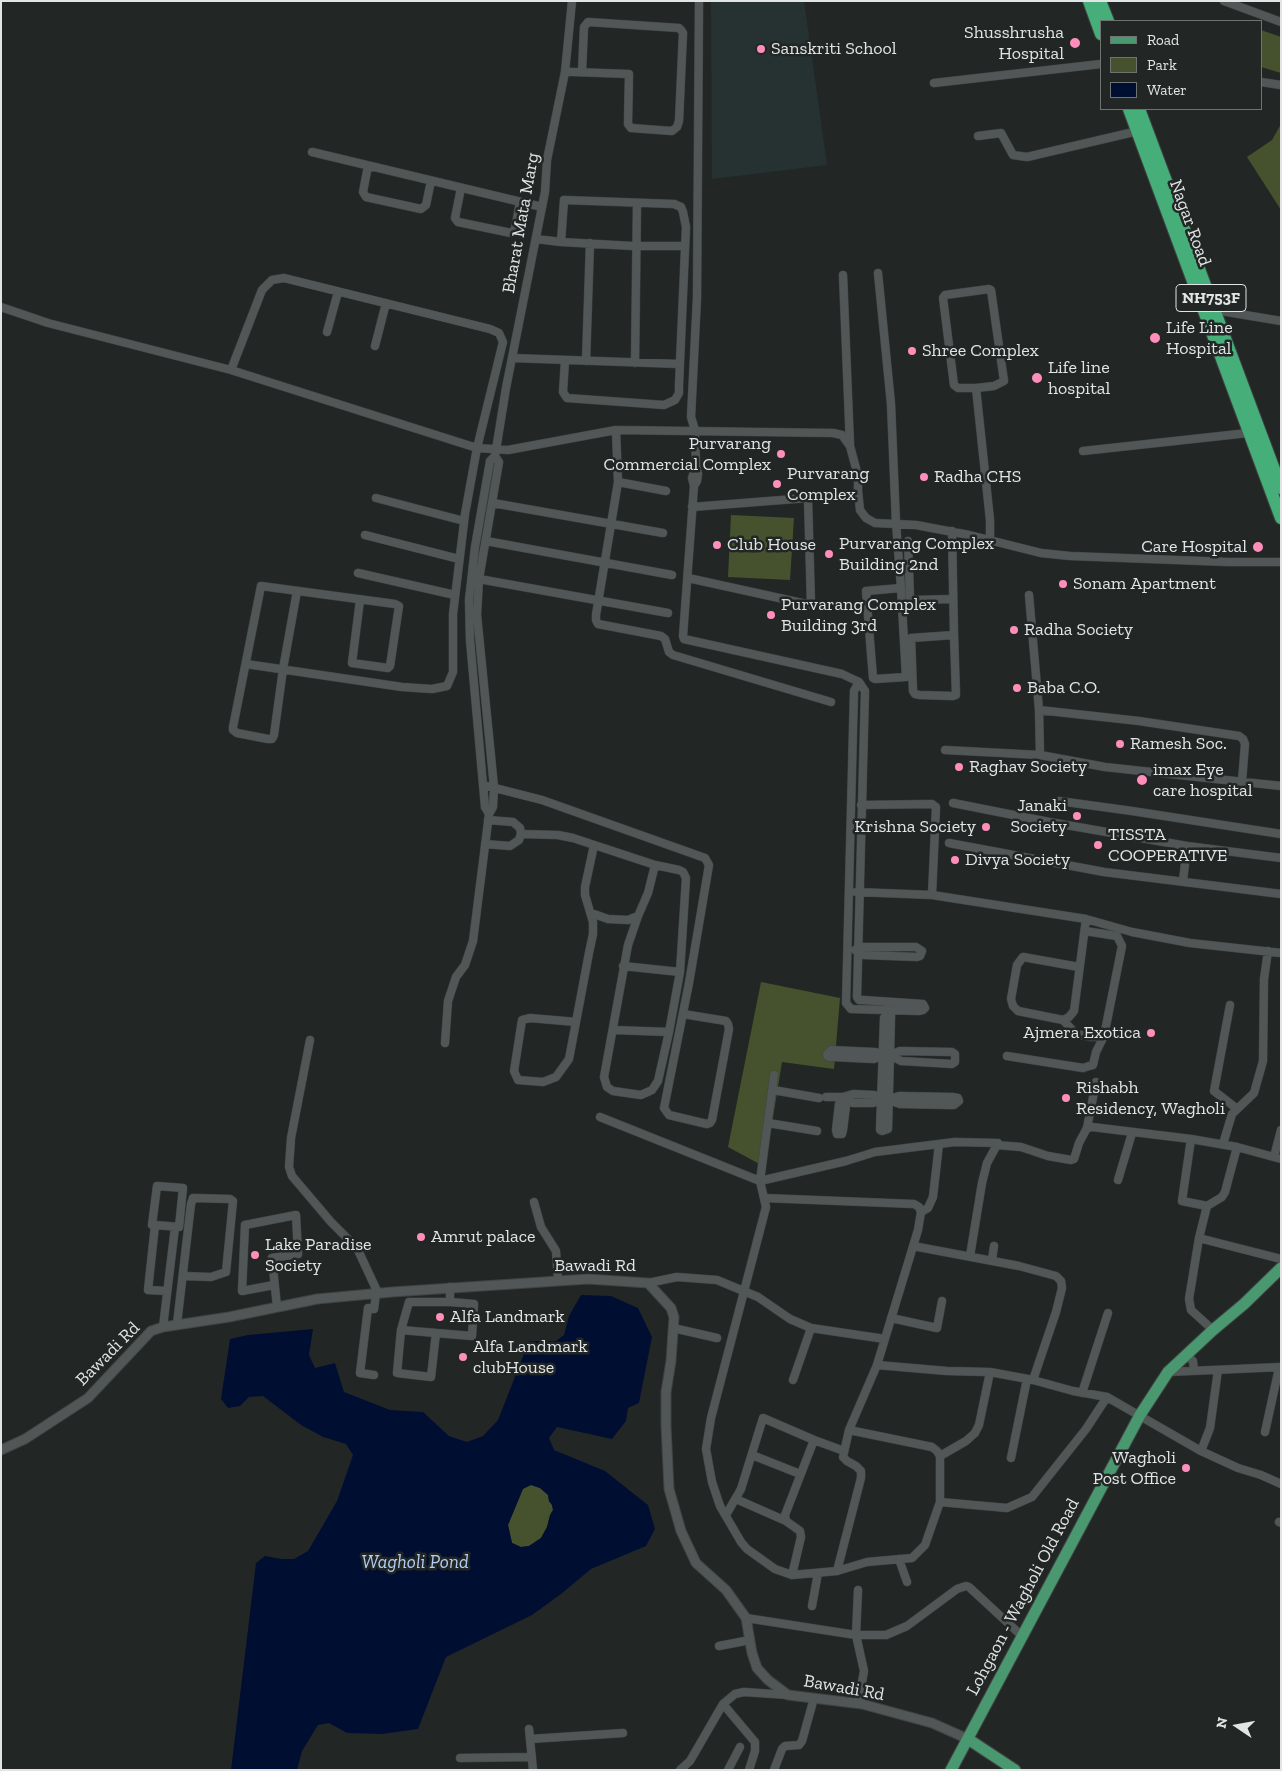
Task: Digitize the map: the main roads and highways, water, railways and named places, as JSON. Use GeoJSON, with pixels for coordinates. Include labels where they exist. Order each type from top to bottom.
{"type":"FeatureCollection","features":[{"type":"Feature","properties":{"kind":"highway"},"geometry":{"type":"LineString","coordinates":[[1089,1],[1100,31]]}},
{"type":"Feature","properties":{"kind":"highway"},"geometry":{"type":"LineString","coordinates":[[1100,1],[1108,20]]}},
{"type":"Feature","properties":{"kind":"highway","name":"Nagar Road"},"geometry":{"type":"LineString","coordinates":[[1129,110],[1248,433],[1261,449],[1281,488]]}},
{"type":"Feature","properties":{"kind":"highway","name":"Nagar Road"},"geometry":{"type":"LineString","coordinates":[[1139,110],[1215,310],[1261,449],[1281,518]]}},
{"type":"Feature","properties":{"kind":"main road","name":"Lohgaon - Wagholi Old Road"},"geometry":{"type":"LineString","coordinates":[[951,1770],[1140,1415],[1168,1372],[1281,1268]]}},
{"type":"Feature","properties":{"kind":"main road"},"geometry":{"type":"LineString","coordinates":[[968,1738],[1015,1770]]}},
{"type":"Feature","properties":{"kind":"water","name":"Wagholi Pond"},"geometry":{"type":"Polygon","coordinates":[[[581,1295],[611,1296],[638,1308],[652,1337],[639,1403],[628,1408],[626,1421],[612,1439],[557,1427],[549,1438],[554,1450],[605,1471],[648,1505],[655,1529],[646,1546],[591,1569],[532,1615],[446,1657],[418,1729],[382,1734],[347,1733],[329,1723],[318,1725],[302,1751],[297,1770],[231,1770],[256,1563],[265,1556],[294,1559],[308,1551],[337,1501],[353,1455],[346,1444],[323,1437],[301,1425],[263,1396],[249,1397],[240,1406],[228,1408],[221,1399],[230,1339],[248,1335],[313,1329],[309,1355],[315,1368],[335,1363],[344,1392],[390,1410],[423,1412],[449,1436],[467,1442],[483,1436],[498,1420],[529,1341],[556,1341],[564,1335],[569,1316],[581,1295]],[[531,1485],[523,1489],[508,1525],[512,1543],[521,1547],[529,1546],[541,1538],[553,1510],[548,1495],[540,1488],[531,1485]]]}},
{"type":"Feature","properties":{"kind":"place","name":"Shusshrusha Hospital"},"geometry":{"type":"Point","coordinates":[1075,43]}},
{"type":"Feature","properties":{"kind":"place","name":"Sanskriti School"},"geometry":{"type":"Point","coordinates":[761,49]}},
{"type":"Feature","properties":{"kind":"place","name":"Life Line Hospital"},"geometry":{"type":"Point","coordinates":[1155,338]}},
{"type":"Feature","properties":{"kind":"place","name":"Shree Complex"},"geometry":{"type":"Point","coordinates":[912,351]}},
{"type":"Feature","properties":{"kind":"place","name":"Life line hospital"},"geometry":{"type":"Point","coordinates":[1037,378]}},
{"type":"Feature","properties":{"kind":"place","name":"Purvarang Commercial Complex"},"geometry":{"type":"Point","coordinates":[781,454]}},
{"type":"Feature","properties":{"kind":"place","name":"Radha CHS"},"geometry":{"type":"Point","coordinates":[924,477]}},
{"type":"Feature","properties":{"kind":"place","name":"Purvarang Complex"},"geometry":{"type":"Point","coordinates":[777,484]}},
{"type":"Feature","properties":{"kind":"place","name":"Club House"},"geometry":{"type":"Point","coordinates":[717,545]}},
{"type":"Feature","properties":{"kind":"place","name":"Care Hospital"},"geometry":{"type":"Point","coordinates":[1258,547]}},
{"type":"Feature","properties":{"kind":"place","name":"Purvarang Complex Building 2nd"},"geometry":{"type":"Point","coordinates":[829,554]}},
{"type":"Feature","properties":{"kind":"place","name":"Sonam Apartment"},"geometry":{"type":"Point","coordinates":[1063,584]}},
{"type":"Feature","properties":{"kind":"place","name":"Purvarang Complex Building 3rd"},"geometry":{"type":"Point","coordinates":[771,615]}},
{"type":"Feature","properties":{"kind":"place","name":"Radha Society"},"geometry":{"type":"Point","coordinates":[1014,630]}},
{"type":"Feature","properties":{"kind":"place","name":"Baba C.O."},"geometry":{"type":"Point","coordinates":[1017,688]}},
{"type":"Feature","properties":{"kind":"place","name":"Ramesh Soc."},"geometry":{"type":"Point","coordinates":[1120,744]}},
{"type":"Feature","properties":{"kind":"place","name":"Raghav Society"},"geometry":{"type":"Point","coordinates":[959,767]}},
{"type":"Feature","properties":{"kind":"place","name":"imax Eye care hospital"},"geometry":{"type":"Point","coordinates":[1142,780]}},
{"type":"Feature","properties":{"kind":"place","name":"Janaki Society"},"geometry":{"type":"Point","coordinates":[1077,816]}},
{"type":"Feature","properties":{"kind":"place","name":"Krishna Society"},"geometry":{"type":"Point","coordinates":[986,827]}},
{"type":"Feature","properties":{"kind":"place","name":"TISSTA COOPERATIVE"},"geometry":{"type":"Point","coordinates":[1098,845]}},
{"type":"Feature","properties":{"kind":"place","name":"Divya Society"},"geometry":{"type":"Point","coordinates":[955,860]}},
{"type":"Feature","properties":{"kind":"place","name":"Ajmera Exotica"},"geometry":{"type":"Point","coordinates":[1151,1033]}},
{"type":"Feature","properties":{"kind":"place","name":"Rishabh Residency, Wagholi"},"geometry":{"type":"Point","coordinates":[1066,1098]}},
{"type":"Feature","properties":{"kind":"place","name":"Amrut palace"},"geometry":{"type":"Point","coordinates":[421,1237]}},
{"type":"Feature","properties":{"kind":"place","name":"Lake Paradise Society"},"geometry":{"type":"Point","coordinates":[255,1255]}},
{"type":"Feature","properties":{"kind":"place","name":"Alfa Landmark"},"geometry":{"type":"Point","coordinates":[440,1317]}},
{"type":"Feature","properties":{"kind":"place","name":"Alfa Landmark clubHouse"},"geometry":{"type":"Point","coordinates":[463,1357]}},
{"type":"Feature","properties":{"kind":"place","name":"Wagholi Post Office"},"geometry":{"type":"Point","coordinates":[1186,1468]}}]}
